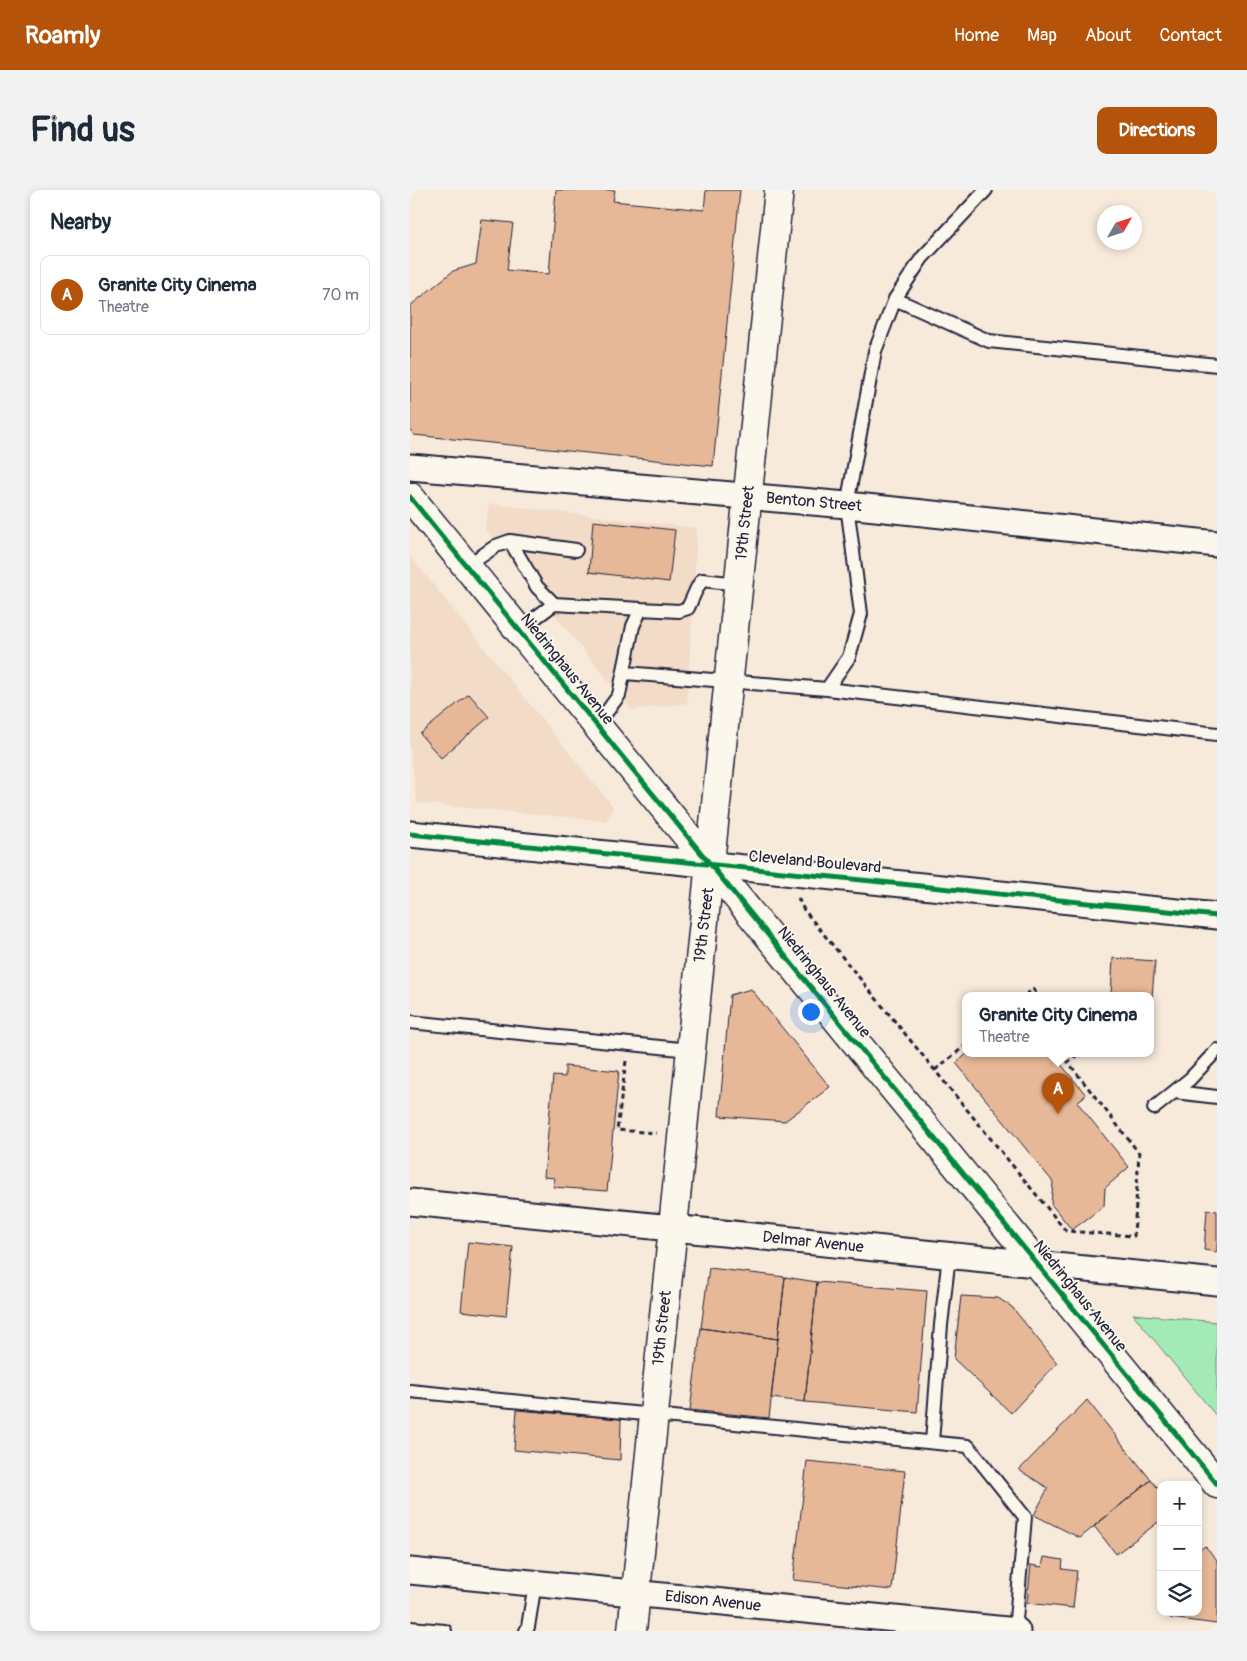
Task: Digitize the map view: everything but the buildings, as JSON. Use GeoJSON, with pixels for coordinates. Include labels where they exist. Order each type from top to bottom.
{"type":"FeatureCollection","features":[{"type":"Feature","properties":{"kind":"main road","name":"19th Street"},"geometry":{"type":"LineString","coordinates":[[632,1631],[680,1135],[711,864],[718,772],[730,680],[779,190]]}},
{"type":"Feature","properties":{"kind":"main road","name":"Niedringhaus Avenue"},"geometry":{"type":"LineString","coordinates":[[410,497],[1217,1484]]}},
{"type":"Feature","properties":{"kind":"street","name":"Benton Street"},"geometry":{"type":"LineString","coordinates":[[410,467],[847,505],[1217,544]]}},
{"type":"Feature","properties":{"kind":"street","name":"Cleveland Boulevard"},"geometry":{"type":"LineString","coordinates":[[410,834],[1217,916]]}},
{"type":"Feature","properties":{"kind":"street","name":"Delmar Avenue"},"geometry":{"type":"LineString","coordinates":[[410,1202],[1217,1282]]}},
{"type":"Feature","properties":{"kind":"street","name":"Edison Avenue"},"geometry":{"type":"LineString","coordinates":[[410,1571],[635,1594],[865,1624],[1015,1631]]}},
{"type":"Feature","properties":{"kind":"lane"},"geometry":{"type":"LineString","coordinates":[[827,689],[849,657],[860,614],[847,505],[875,351],[895,299],[922,258],[986,190]]}},
{"type":"Feature","properties":{"kind":"lane"},"geometry":{"type":"LineString","coordinates":[[895,299],[989,341],[1217,365]]}},
{"type":"Feature","properties":{"kind":"lane"},"geometry":{"type":"LineString","coordinates":[[467,566],[496,546],[510,541],[576,550]]}},
{"type":"Feature","properties":{"kind":"lane"},"geometry":{"type":"LineString","coordinates":[[510,541],[537,587],[554,604]]}},
{"type":"Feature","properties":{"kind":"lane"},"geometry":{"type":"LineString","coordinates":[[519,630],[554,604],[679,611],[688,608],[702,580],[739,584]]}},
{"type":"Feature","properties":{"kind":"lane"},"geometry":{"type":"LineString","coordinates":[[597,725],[619,696],[633,626],[641,609]]}},
{"type":"Feature","properties":{"kind":"lane"},"geometry":{"type":"LineString","coordinates":[[625,673],[827,689],[1217,734]]}},
{"type":"Feature","properties":{"kind":"lane"},"geometry":{"type":"LineString","coordinates":[[410,1022],[690,1050]]}},
{"type":"Feature","properties":{"kind":"lane"},"geometry":{"type":"LineString","coordinates":[[1154,1108],[1201,1069],[1217,1050]]}},
{"type":"Feature","properties":{"kind":"lane"},"geometry":{"type":"LineString","coordinates":[[1175,1092],[1217,1097]]}},
{"type":"Feature","properties":{"kind":"lane"},"geometry":{"type":"LineString","coordinates":[[932,1442],[941,1325],[949,1256]]}},
{"type":"Feature","properties":{"kind":"lane"},"geometry":{"type":"LineString","coordinates":[[410,1391],[968,1446],[1025,1517],[1015,1631]]}},
{"type":"Feature","properties":{"kind":"lane"},"geometry":{"type":"LineString","coordinates":[[526,1631],[535,1583]]}},
{"type":"Feature","properties":{"kind":"lane"},"geometry":{"type":"LineString","coordinates":[[410,1628],[445,1631]]}},
{"type":"Feature","properties":{"kind":"path"},"geometry":{"type":"LineString","coordinates":[[785,873],[804,910],[1066,1231],[1134,1236],[1139,1153],[1068,1062],[1075,1057]]}},
{"type":"Feature","properties":{"kind":"path"},"geometry":{"type":"LineString","coordinates":[[628,1045],[617,1130],[680,1135]]}},
{"type":"Feature","properties":{"kind":"path"},"geometry":{"type":"LineString","coordinates":[[935,1070],[962,1048]]}},
{"type":"Feature","properties":{"kind":"shaded area"},"geometry":{"type":"Polygon","coordinates":[[[489,504],[697,528],[687,703],[632,710],[485,529],[489,504]]]}},
{"type":"Feature","properties":{"kind":"shaded area"},"geometry":{"type":"Polygon","coordinates":[[[410,556],[614,808],[606,821],[417,803],[410,748],[410,556]]]}},
{"type":"Feature","properties":{"kind":"green space"},"geometry":{"type":"Polygon","coordinates":[[[1133,1314],[1217,1322],[1217,1417],[1133,1314]]]}},
{"type":"Feature","properties":{"kind":"cycle path"},"geometry":{"type":"LineString","coordinates":[[410,497],[1217,1484]]}},
{"type":"Feature","properties":{"kind":"cycle path"},"geometry":{"type":"LineString","coordinates":[[410,834],[1217,916]]}},
{"type":"Feature","properties":{"kind":"place","name":"Granite City Cinema"},"geometry":{"type":"Point","coordinates":[1058,1114]}}]}
